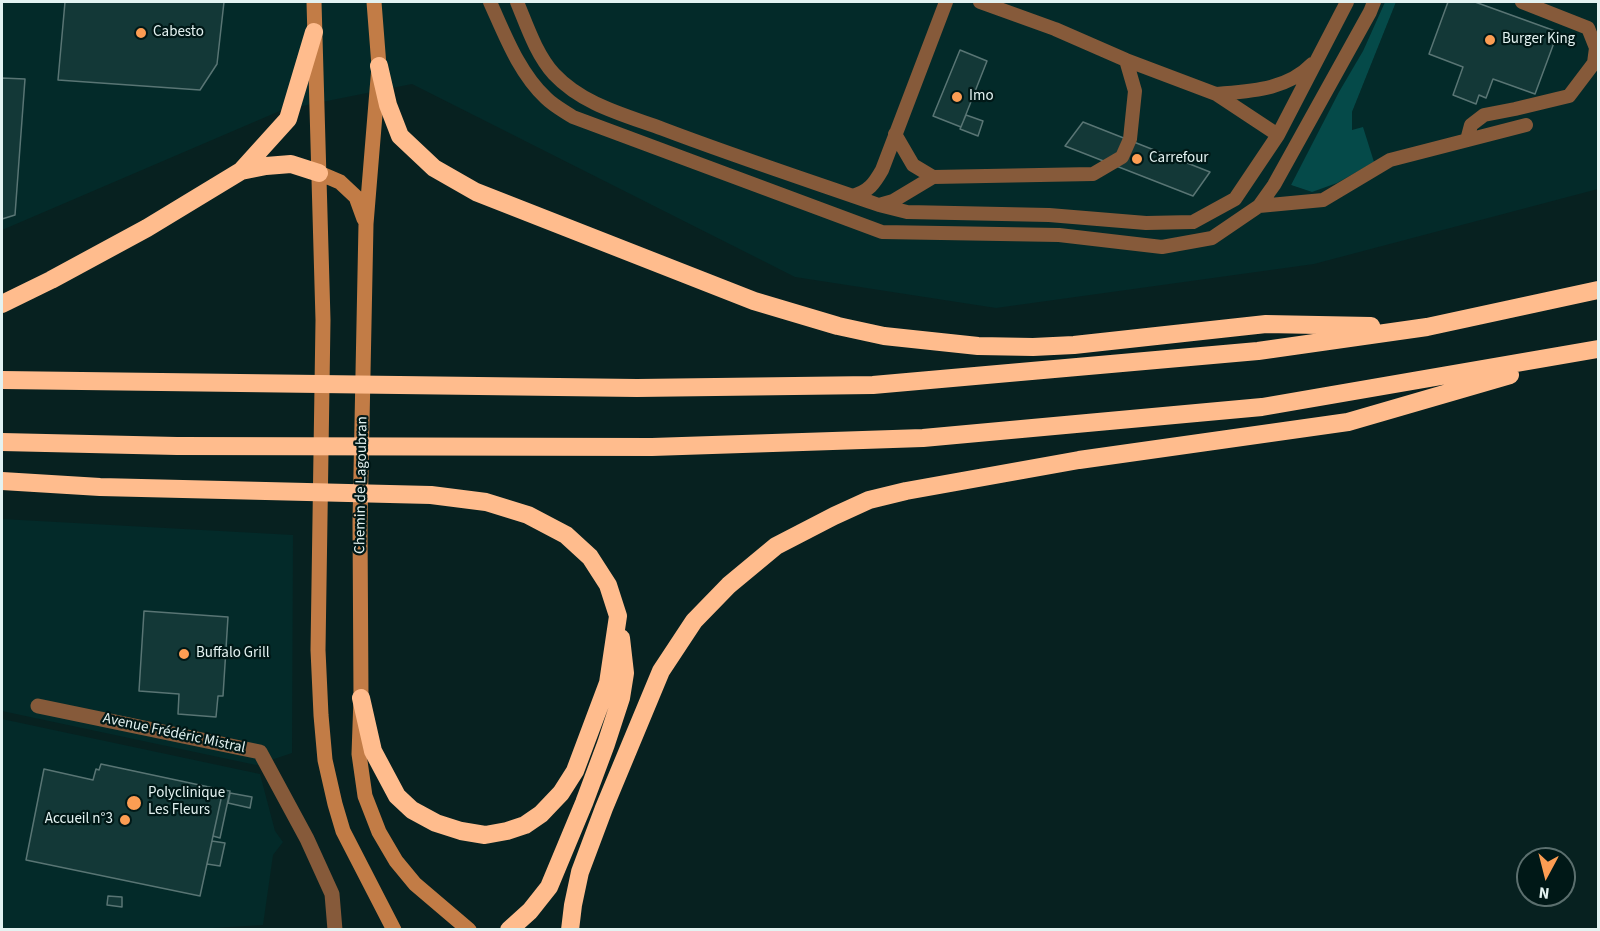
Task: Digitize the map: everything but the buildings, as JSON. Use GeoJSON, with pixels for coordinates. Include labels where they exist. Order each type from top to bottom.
{"type":"FeatureCollection","features":[{"type":"Feature","properties":{"kind":"highway"},"geometry":{"type":"LineString","coordinates":[[2,304],[147,228],[241,171],[288,119],[314,32]]}},
{"type":"Feature","properties":{"kind":"highway"},"geometry":{"type":"LineString","coordinates":[[379,66],[388,105],[400,136],[434,168],[476,192],[754,301],[838,326],[884,336],[930,342],[1033,347],[1074,345],[1266,324],[1426,327]]}},
{"type":"Feature","properties":{"kind":"highway"},"geometry":{"type":"LineString","coordinates":[[241,171],[291,164],[319,173]]}},
{"type":"Feature","properties":{"kind":"highway"},"geometry":{"type":"LineString","coordinates":[[2,380],[637,388],[873,385],[1258,351],[1426,327],[1599,290]]}},
{"type":"Feature","properties":{"kind":"highway"},"geometry":{"type":"LineString","coordinates":[[2,442],[177,446],[652,447],[922,438],[1262,407],[1596,350]]}},
{"type":"Feature","properties":{"kind":"highway"},"geometry":{"type":"LineString","coordinates":[[570,930],[580,872],[661,671],[694,621],[729,585],[776,546],[869,500],[906,491],[1056,464],[1348,422],[1596,350]]}},
{"type":"Feature","properties":{"kind":"highway"},"geometry":{"type":"LineString","coordinates":[[2,481],[100,487],[431,495],[486,502],[528,515],[566,535],[590,557],[608,585],[618,616],[625,674],[621,698],[606,744],[549,887],[530,911],[509,930]]}},
{"type":"Feature","properties":{"kind":"highway"},"geometry":{"type":"LineString","coordinates":[[361,698],[373,752],[397,796],[412,810],[436,824],[461,831],[485,836],[507,831],[525,825],[541,814],[561,793],[575,771],[608,683],[618,616]]}},
{"type":"Feature","properties":{"kind":"main road"},"geometry":{"type":"LineString","coordinates":[[314,2],[323,320],[318,650],[321,715],[325,760],[343,831],[394,930]]}},
{"type":"Feature","properties":{"kind":"main road","name":"Chemin de Lagoubran"},"geometry":{"type":"LineString","coordinates":[[374,2],[379,66],[366,224],[360,522],[361,698],[358,754],[365,796],[379,832],[396,861],[416,884],[469,930]]}},
{"type":"Feature","properties":{"kind":"main road"},"geometry":{"type":"LineString","coordinates":[[319,173],[340,182],[356,197],[366,224]]}},
{"type":"Feature","properties":{"kind":"street","name":"Avenue Frédéric Mistral"},"geometry":{"type":"LineString","coordinates":[[38,706],[260,752],[307,839],[332,894],[335,930]]}},
{"type":"Feature","properties":{"kind":"lane"},"geometry":{"type":"LineString","coordinates":[[490,2],[528,77],[548,100],[573,117],[882,232],[1059,235],[1162,247],[1212,238],[1259,206],[1274,185],[1374,2]]}},
{"type":"Feature","properties":{"kind":"lane"},"geometry":{"type":"LineString","coordinates":[[517,2],[538,51],[554,74],[573,91],[594,103],[699,143],[879,206],[907,212],[1049,215],[1146,223],[1192,222],[1235,199],[1278,135],[1347,2]]}},
{"type":"Feature","properties":{"kind":"lane"},"geometry":{"type":"LineString","coordinates":[[853,196],[862,193],[874,184],[882,170],[946,2]]}},
{"type":"Feature","properties":{"kind":"lane"},"geometry":{"type":"LineString","coordinates":[[980,2],[1055,29],[1126,60],[1216,94],[1278,135]]}},
{"type":"Feature","properties":{"kind":"lane"},"geometry":{"type":"LineString","coordinates":[[1467,140],[1471,125],[1484,115],[1569,96],[1594,63],[1596,48],[1588,28],[1522,2]]}},
{"type":"Feature","properties":{"kind":"lane"},"geometry":{"type":"LineString","coordinates":[[1216,94],[1248,91],[1286,83],[1307,69],[1318,58]]}},
{"type":"Feature","properties":{"kind":"lane"},"geometry":{"type":"LineString","coordinates":[[879,206],[893,201],[933,177],[1093,174],[1122,157],[1130,139],[1135,91],[1126,60]]}},
{"type":"Feature","properties":{"kind":"lane"},"geometry":{"type":"LineString","coordinates":[[1259,206],[1323,200],[1390,160],[1526,124]]}},
{"type":"Feature","properties":{"kind":"lane"},"geometry":{"type":"LineString","coordinates":[[895,134],[913,165],[933,177]]}},
{"type":"Feature","properties":{"kind":"shaded area"},"geometry":{"type":"Polygon","coordinates":[[[2,2],[1385,2],[1363,51],[1291,185],[1312,192],[1352,131],[1352,112],[1396,2],[1598,2],[1598,189],[1314,264],[996,308],[795,277],[412,84],[282,110],[2,230],[2,2]]]}},
{"type":"Feature","properties":{"kind":"shaded area"},"geometry":{"type":"Polygon","coordinates":[[[1385,2],[1396,2],[1352,112],[1352,130],[1363,127],[1374,162],[1337,183],[1312,192],[1291,185],[1363,51],[1385,2]]]}},
{"type":"Feature","properties":{"kind":"shaded area"},"geometry":{"type":"Polygon","coordinates":[[[2,519],[293,535],[292,753],[256,765],[2,711],[2,519]]]}},
{"type":"Feature","properties":{"kind":"shaded area","name":"Polyclinique Les Fleurs"},"geometry":{"type":"Polygon","coordinates":[[[2,719],[260,774],[275,831],[283,842],[273,855],[263,925],[180,930],[2,930],[2,719]]]}},
{"type":"Feature","properties":{"kind":"place","name":"Cabesto"},"geometry":{"type":"Point","coordinates":[141,33]}},
{"type":"Feature","properties":{"kind":"place","name":"Burger King"},"geometry":{"type":"Point","coordinates":[1490,40]}},
{"type":"Feature","properties":{"kind":"place","name":"Imo"},"geometry":{"type":"Point","coordinates":[957,97]}},
{"type":"Feature","properties":{"kind":"place","name":"Carrefour"},"geometry":{"type":"Point","coordinates":[1137,159]}},
{"type":"Feature","properties":{"kind":"place","name":"Buffalo Grill"},"geometry":{"type":"Point","coordinates":[184,654]}},
{"type":"Feature","properties":{"kind":"place","name":"Polyclinique Les Fleurs"},"geometry":{"type":"Point","coordinates":[134,803]}},
{"type":"Feature","properties":{"kind":"place","name":"Accueil n°3"},"geometry":{"type":"Point","coordinates":[125,820]}}]}
